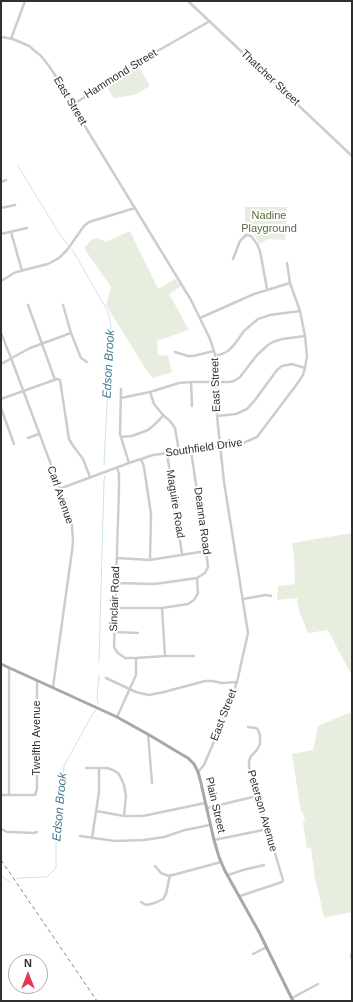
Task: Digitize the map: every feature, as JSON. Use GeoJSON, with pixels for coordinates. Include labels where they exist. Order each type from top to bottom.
{"type":"FeatureCollection","features":[{"type":"Feature","properties":{"kind":"main road","name":"Plain Street"},"geometry":{"type":"LineString","coordinates":[[1,664],[117,717],[184,755],[194,764],[198,772],[210,825],[221,862],[293,999]]}},
{"type":"Feature","properties":{"kind":"street"},"geometry":{"type":"LineString","coordinates":[[11,39],[25,1]]}},
{"type":"Feature","properties":{"kind":"street","name":"Thatcher Street"},"geometry":{"type":"LineString","coordinates":[[188,1],[352,156]]}},
{"type":"Feature","properties":{"kind":"street","name":"Hammond Street"},"geometry":{"type":"LineString","coordinates":[[74,104],[140,61],[210,21]]}},
{"type":"Feature","properties":{"kind":"street","name":"East Street"},"geometry":{"type":"LineString","coordinates":[[1,37],[25,44],[37,51],[74,104],[86,128],[180,282],[200,318],[214,351],[217,416],[224,482],[248,633],[227,711],[204,765],[198,772]]}},
{"type":"Feature","properties":{"kind":"street"},"geometry":{"type":"LineString","coordinates":[[1,182],[6,180]]}},
{"type":"Feature","properties":{"kind":"street"},"geometry":{"type":"LineString","coordinates":[[1,208],[16,205]]}},
{"type":"Feature","properties":{"kind":"street"},"geometry":{"type":"LineString","coordinates":[[1,281],[12,274],[48,264],[59,258],[67,250],[84,226],[89,222],[135,208]]}},
{"type":"Feature","properties":{"kind":"street"},"geometry":{"type":"LineString","coordinates":[[1,234],[27,228]]}},
{"type":"Feature","properties":{"kind":"street"},"geometry":{"type":"LineString","coordinates":[[11,232],[22,271]]}},
{"type":"Feature","properties":{"kind":"street"},"geometry":{"type":"LineString","coordinates":[[233,259],[240,241],[245,236],[249,235],[259,248],[267,289]]}},
{"type":"Feature","properties":{"kind":"street","name":"Southfield Drive"},"geometry":{"type":"LineString","coordinates":[[59,489],[153,455],[241,444],[257,437],[297,384],[303,375],[305,368],[307,356],[305,336],[300,311],[290,283],[287,263]]}},
{"type":"Feature","properties":{"kind":"street"},"geometry":{"type":"LineString","coordinates":[[200,318],[254,294],[290,283]]}},
{"type":"Feature","properties":{"kind":"street"},"geometry":{"type":"LineString","coordinates":[[28,305],[55,380]]}},
{"type":"Feature","properties":{"kind":"street"},"geometry":{"type":"LineString","coordinates":[[62,305],[81,358],[87,362]]}},
{"type":"Feature","properties":{"kind":"street"},"geometry":{"type":"LineString","coordinates":[[215,356],[228,351],[244,330],[258,319],[270,315],[300,311]]}},
{"type":"Feature","properties":{"kind":"street","name":"Carl Avenue"},"geometry":{"type":"LineString","coordinates":[[1,333],[24,391],[72,525],[73,542],[53,688]]}},
{"type":"Feature","properties":{"kind":"street"},"geometry":{"type":"LineString","coordinates":[[1,364],[42,343],[71,333]]}},
{"type":"Feature","properties":{"kind":"street"},"geometry":{"type":"LineString","coordinates":[[121,398],[150,392],[179,383],[232,382],[244,373],[266,346],[282,339],[305,336]]}},
{"type":"Feature","properties":{"kind":"street"},"geometry":{"type":"LineString","coordinates":[[175,352],[193,356],[214,351]]}},
{"type":"Feature","properties":{"kind":"street"},"geometry":{"type":"LineString","coordinates":[[217,416],[236,414],[250,406],[277,370],[282,366],[292,364],[305,368]]}},
{"type":"Feature","properties":{"kind":"street"},"geometry":{"type":"LineString","coordinates":[[1,399],[58,379],[60,381],[70,439],[83,459],[90,477]]}},
{"type":"Feature","properties":{"kind":"street"},"geometry":{"type":"LineString","coordinates":[[191,382],[192,406]]}},
{"type":"Feature","properties":{"kind":"street"},"geometry":{"type":"LineString","coordinates":[[121,389],[120,434],[129,463]]}},
{"type":"Feature","properties":{"kind":"street"},"geometry":{"type":"LineString","coordinates":[[150,392],[154,404],[175,428],[179,451]]}},
{"type":"Feature","properties":{"kind":"street"},"geometry":{"type":"LineString","coordinates":[[1,408],[14,444]]}},
{"type":"Feature","properties":{"kind":"street"},"geometry":{"type":"LineString","coordinates":[[121,437],[132,436],[148,430],[164,416]]}},
{"type":"Feature","properties":{"kind":"street"},"geometry":{"type":"LineString","coordinates":[[28,438],[39,434]]}},
{"type":"Feature","properties":{"kind":"street","name":"Deanna Road"},"geometry":{"type":"LineString","coordinates":[[191,450],[208,567],[205,573],[197,578]]}},
{"type":"Feature","properties":{"kind":"street","name":"Maguire Road"},"geometry":{"type":"LineString","coordinates":[[167,453],[182,554]]}},
{"type":"Feature","properties":{"kind":"street"},"geometry":{"type":"LineString","coordinates":[[141,459],[144,467],[152,514],[150,560]]}},
{"type":"Feature","properties":{"kind":"street","name":"Sinclair Road"},"geometry":{"type":"LineString","coordinates":[[116,468],[119,474],[119,489],[114,647],[118,653],[125,658],[194,656]]}},
{"type":"Feature","properties":{"kind":"street"},"geometry":{"type":"LineString","coordinates":[[116,558],[150,560],[206,551]]}},
{"type":"Feature","properties":{"kind":"street"},"geometry":{"type":"LineString","coordinates":[[115,608],[162,608],[188,604],[194,600],[198,593],[197,578],[155,584],[116,583]]}},
{"type":"Feature","properties":{"kind":"street"},"geometry":{"type":"LineString","coordinates":[[243,599],[266,595],[271,596]]}},
{"type":"Feature","properties":{"kind":"street"},"geometry":{"type":"LineString","coordinates":[[162,608],[165,656]]}},
{"type":"Feature","properties":{"kind":"street"},"geometry":{"type":"LineString","coordinates":[[114,632],[138,633]]}},
{"type":"Feature","properties":{"kind":"street"},"geometry":{"type":"LineString","coordinates":[[117,717],[136,675],[136,658]]}},
{"type":"Feature","properties":{"kind":"street"},"geometry":{"type":"LineString","coordinates":[[1,796],[9,795],[9,668]]}},
{"type":"Feature","properties":{"kind":"street"},"geometry":{"type":"LineString","coordinates":[[106,678],[140,693],[154,694],[205,681],[222,683],[236,682]]}},
{"type":"Feature","properties":{"kind":"street","name":"Twelfth Avenue"},"geometry":{"type":"LineString","coordinates":[[9,795],[35,795],[36,681]]}},
{"type":"Feature","properties":{"kind":"street","name":"Peterson Avenue"},"geometry":{"type":"LineString","coordinates":[[240,896],[282,882],[249,764],[251,756],[260,744],[260,735],[256,728],[248,726]]}},
{"type":"Feature","properties":{"kind":"street"},"geometry":{"type":"LineString","coordinates":[[148,734],[152,783]]}},
{"type":"Feature","properties":{"kind":"street"},"geometry":{"type":"LineString","coordinates":[[86,768],[107,768],[118,773],[123,781],[126,802],[124,816]]}},
{"type":"Feature","properties":{"kind":"street"},"geometry":{"type":"LineString","coordinates":[[92,838],[99,792],[99,768]]}},
{"type":"Feature","properties":{"kind":"street"},"geometry":{"type":"LineString","coordinates":[[206,808],[257,796]]}},
{"type":"Feature","properties":{"kind":"street"},"geometry":{"type":"LineString","coordinates":[[96,812],[124,816],[150,815],[205,803]]}},
{"type":"Feature","properties":{"kind":"street"},"geometry":{"type":"LineString","coordinates":[[80,836],[120,842],[144,840],[164,837],[185,830],[210,825]]}},
{"type":"Feature","properties":{"kind":"street"},"geometry":{"type":"LineString","coordinates":[[1,828],[11,832],[37,832]]}},
{"type":"Feature","properties":{"kind":"street"},"geometry":{"type":"LineString","coordinates":[[214,840],[268,829]]}},
{"type":"Feature","properties":{"kind":"street"},"geometry":{"type":"LineString","coordinates":[[155,866],[161,873],[170,876],[221,862]]}},
{"type":"Feature","properties":{"kind":"street"},"geometry":{"type":"LineString","coordinates":[[228,875],[264,865]]}},
{"type":"Feature","properties":{"kind":"street"},"geometry":{"type":"LineString","coordinates":[[141,902],[146,905],[162,899],[166,894],[170,876]]}},
{"type":"Feature","properties":{"kind":"street"},"geometry":{"type":"LineString","coordinates":[[253,954],[266,947]]}},
{"type":"Feature","properties":{"kind":"street"},"geometry":{"type":"LineString","coordinates":[[352,953],[352,959]]}},
{"type":"Feature","properties":{"kind":"street"},"geometry":{"type":"LineString","coordinates":[[293,999],[318,984]]}},
{"type":"Feature","properties":{"kind":"green space"},"geometry":{"type":"Polygon","coordinates":[[[138,65],[150,86],[134,95],[114,98],[106,86],[138,65]]]}},
{"type":"Feature","properties":{"kind":"green space","name":"Nadine Playground"},"geometry":{"type":"Polygon","coordinates":[[[245,207],[287,207],[285,240],[268,239],[260,244],[245,222],[245,207]]]}},
{"type":"Feature","properties":{"kind":"green space"},"geometry":{"type":"Polygon","coordinates":[[[130,231],[158,289],[175,279],[181,286],[169,294],[189,330],[157,341],[158,355],[168,356],[172,372],[153,378],[145,368],[106,305],[111,287],[84,248],[91,240],[97,238],[106,242],[130,231]]]}},
{"type":"Feature","properties":{"kind":"green space"},"geometry":{"type":"Polygon","coordinates":[[[352,533],[352,676],[328,630],[308,633],[299,611],[297,598],[277,600],[277,598],[278,586],[295,584],[292,543],[352,533]]]}},
{"type":"Feature","properties":{"kind":"green space"},"geometry":{"type":"Polygon","coordinates":[[[352,713],[352,912],[324,917],[315,879],[311,848],[307,849],[303,822],[305,821],[303,812],[301,812],[292,754],[313,750],[318,726],[346,714],[352,713]]]}},
{"type":"Feature","properties":{"kind":"waterway","name":"Edson Brook"},"geometry":{"type":"LineString","coordinates":[[18,166],[68,245]]}},
{"type":"Feature","properties":{"kind":"waterway","name":"Edson Brook"},"geometry":{"type":"LineString","coordinates":[[72,249],[107,310],[111,325],[104,465]]}},
{"type":"Feature","properties":{"kind":"waterway","name":"Edson Brook"},"geometry":{"type":"LineString","coordinates":[[99,662],[105,476]]}},
{"type":"Feature","properties":{"kind":"waterway","name":"Edson Brook"},"geometry":{"type":"LineString","coordinates":[[98,704],[97,697],[99,675]]}},
{"type":"Feature","properties":{"kind":"waterway","name":"Edson Brook"},"geometry":{"type":"LineString","coordinates":[[16,879],[47,877],[56,868],[56,837],[64,766],[96,710]]}},
{"type":"Feature","properties":{"kind":"waterway","name":"Edson Brook"},"geometry":{"type":"LineString","coordinates":[[1,876],[10,882]]}},
{"type":"Feature","properties":{"kind":"railway"},"geometry":{"type":"LineString","coordinates":[[1,860],[97,1001]]}}]}
